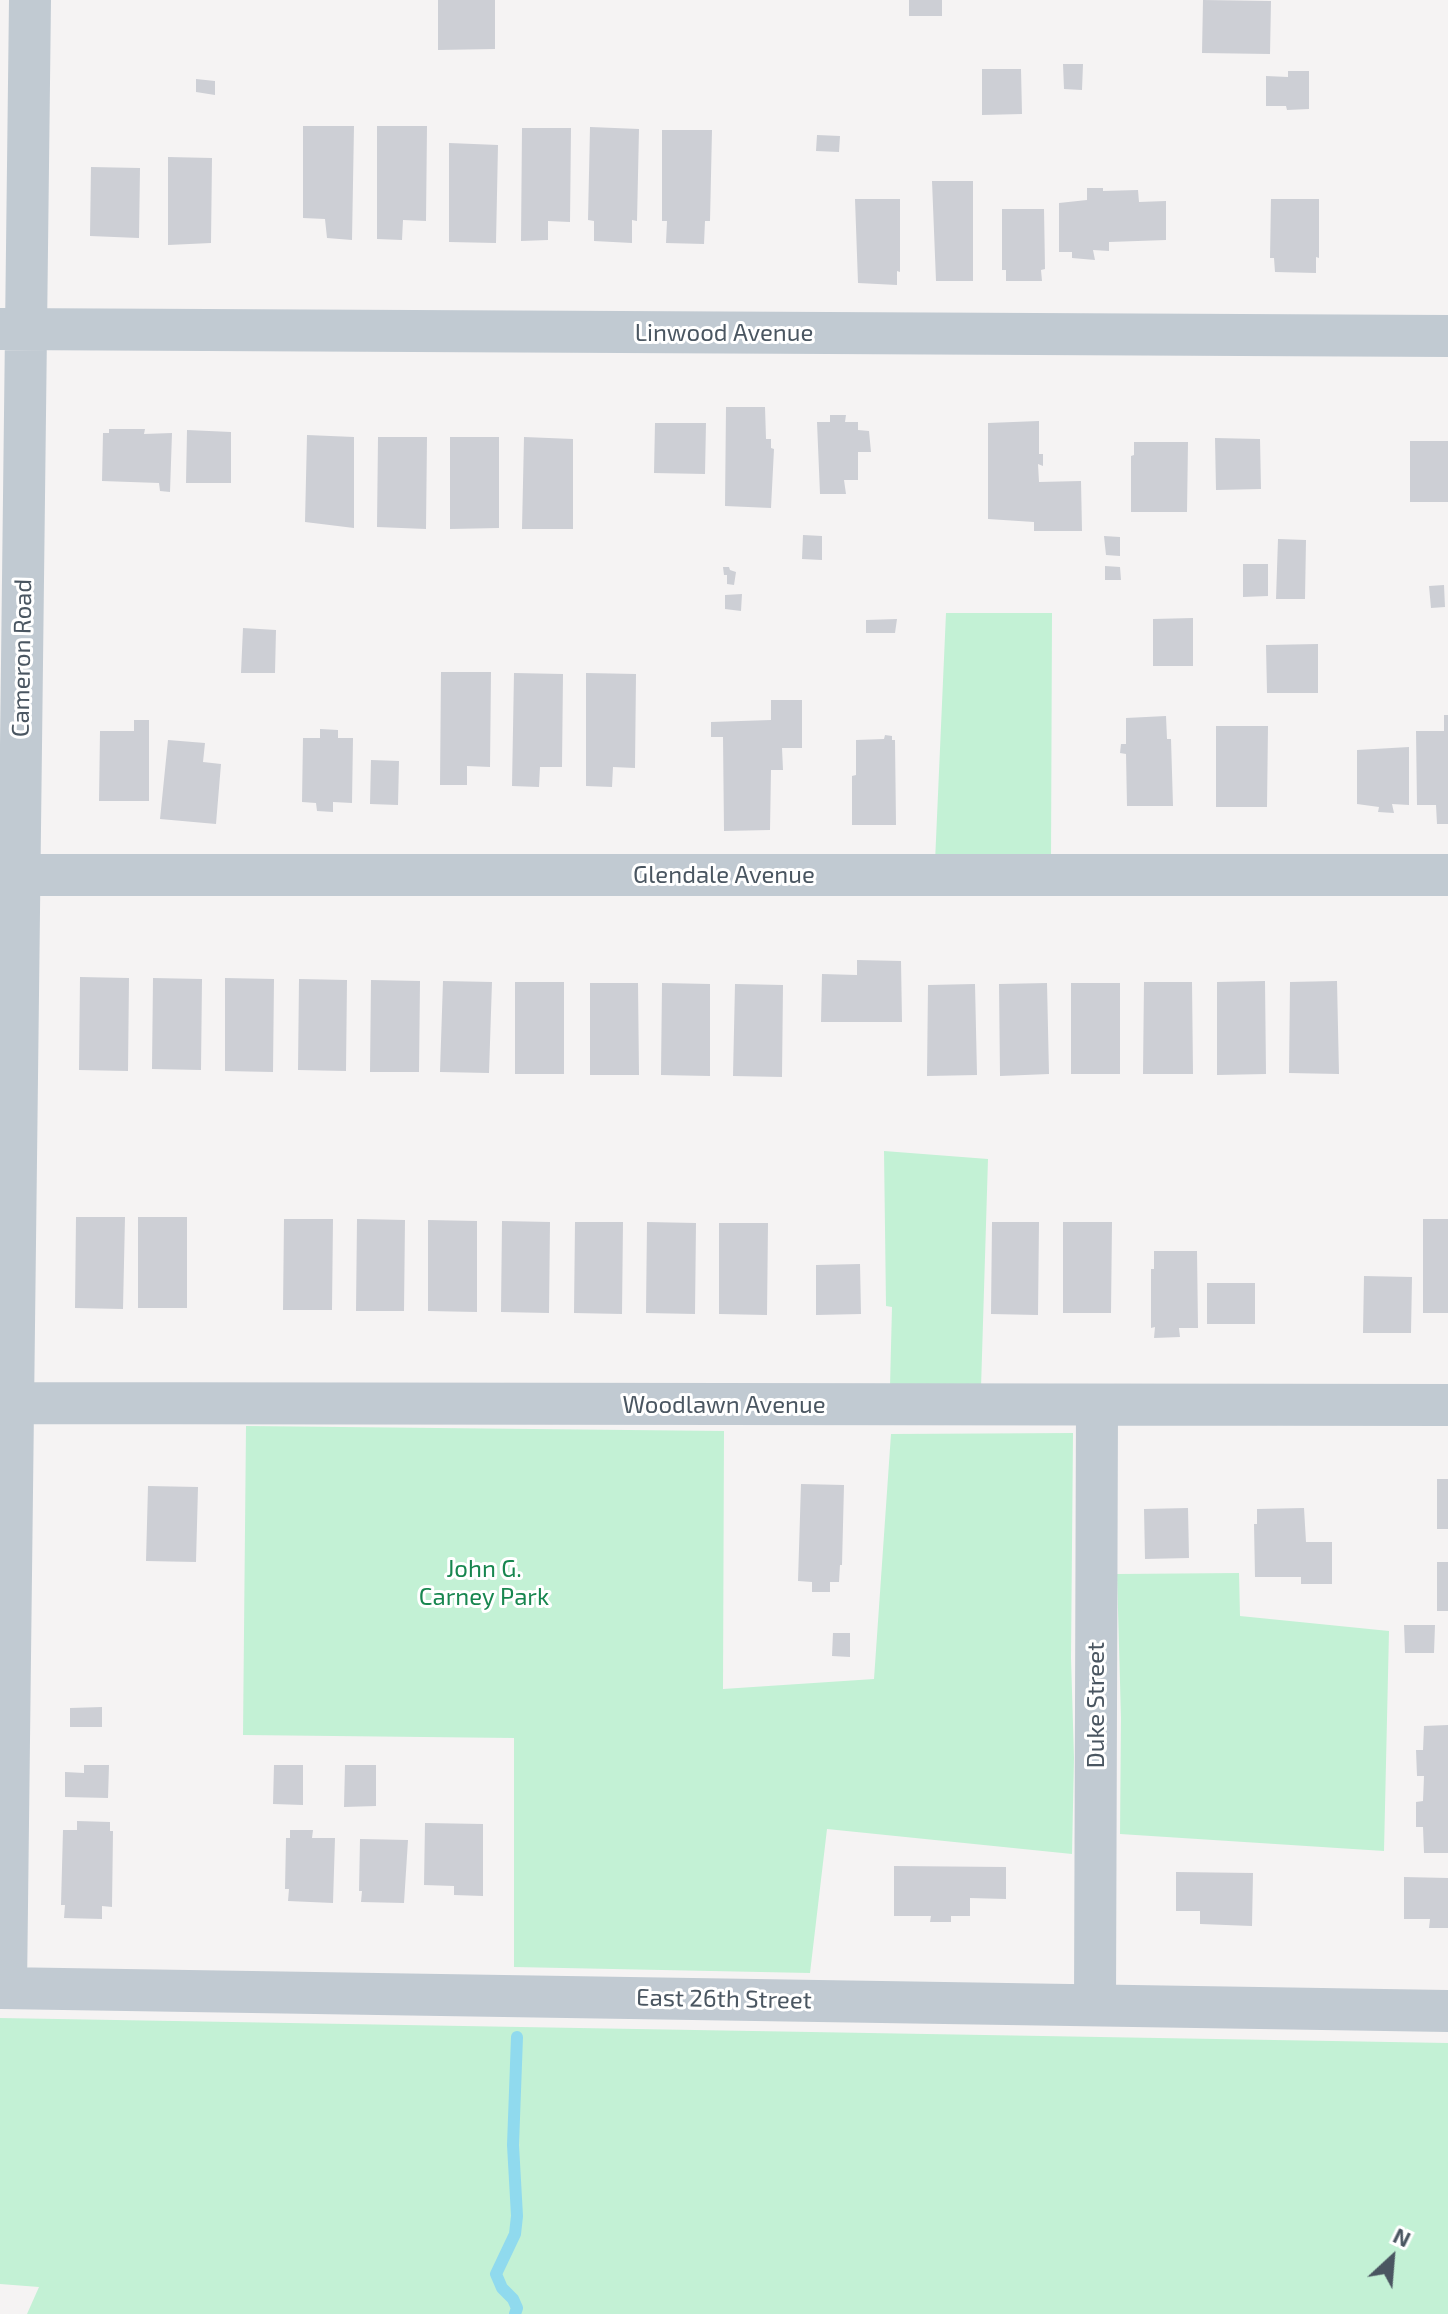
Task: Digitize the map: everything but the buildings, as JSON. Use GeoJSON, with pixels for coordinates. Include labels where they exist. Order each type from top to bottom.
{"type":"FeatureCollection","features":[{"type":"Feature","properties":{"kind":"street","name":"Cameron Road"},"geometry":{"type":"LineString","coordinates":[[3,1988],[13,330],[30,0]]}},
{"type":"Feature","properties":{"kind":"street","name":"Linwood Avenue"},"geometry":{"type":"LineString","coordinates":[[13,330],[1448,336]]}},
{"type":"Feature","properties":{"kind":"street","name":"Glendale Avenue"},"geometry":{"type":"LineString","coordinates":[[10,875],[1448,875]]}},
{"type":"Feature","properties":{"kind":"street","name":"Woodlawn Avenue"},"geometry":{"type":"LineString","coordinates":[[7,1403],[1448,1405]]}},
{"type":"Feature","properties":{"kind":"street","name":"Duke Street"},"geometry":{"type":"LineString","coordinates":[[1095,2004],[1097,1406]]}},
{"type":"Feature","properties":{"kind":"street","name":"East 26th Street"},"geometry":{"type":"LineString","coordinates":[[3,1988],[1448,2011]]}},
{"type":"Feature","properties":{"kind":"green space"},"geometry":{"type":"Polygon","coordinates":[[[946,613],[1052,613],[1051,860],[935,862],[946,613]]]}},
{"type":"Feature","properties":{"kind":"green space"},"geometry":{"type":"Polygon","coordinates":[[[884,1151],[988,1159],[981,1388],[890,1387],[892,1307],[886,1306],[884,1151]]]}},
{"type":"Feature","properties":{"kind":"green space","name":"John G. Carney Park"},"geometry":{"type":"Polygon","coordinates":[[[246,1426],[724,1431],[723,1689],[874,1679],[891,1434],[1073,1433],[1072,1854],[827,1829],[810,1973],[514,1967],[514,1738],[243,1735],[246,1426]]]}},
{"type":"Feature","properties":{"kind":"green space"},"geometry":{"type":"Polygon","coordinates":[[[1239,1573],[1240,1616],[1389,1631],[1384,1851],[1120,1834],[1117,1574],[1239,1573]]]}},
{"type":"Feature","properties":{"kind":"green space"},"geometry":{"type":"Polygon","coordinates":[[[0,2018],[1448,2043],[1448,2314],[27,2314],[39,2287],[0,2284],[0,2018]]]}},
{"type":"Feature","properties":{"kind":"waterway"},"geometry":{"type":"LineString","coordinates":[[515,2314],[517,2308],[513,2299],[502,2288],[496,2274],[515,2234],[517,2216],[513,2145],[517,2037]]}}]}
